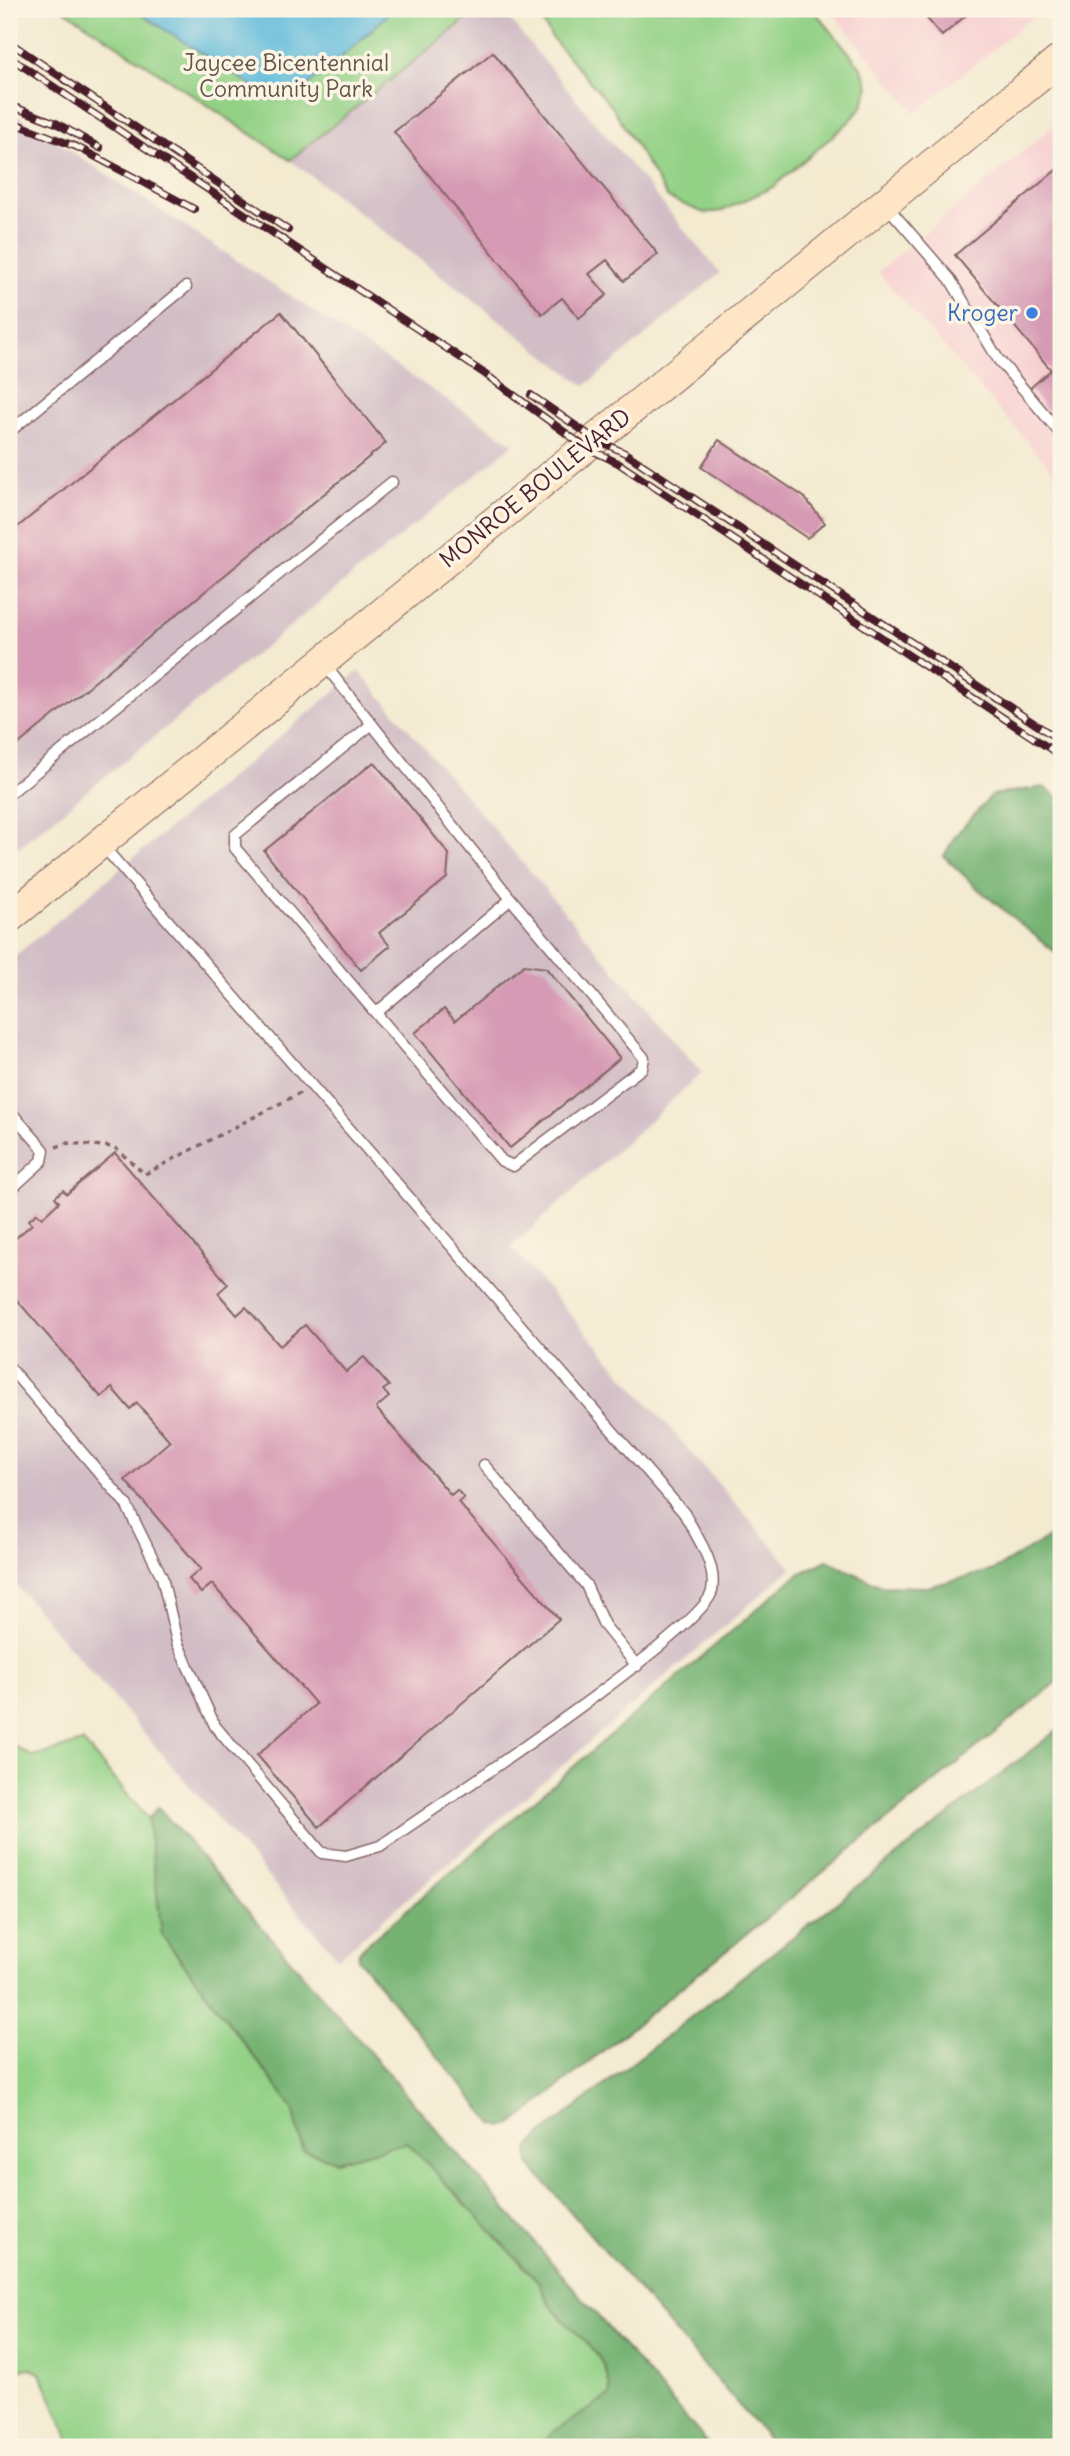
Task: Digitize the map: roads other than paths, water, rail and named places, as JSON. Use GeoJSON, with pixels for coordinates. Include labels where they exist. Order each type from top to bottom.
{"type":"FeatureCollection","features":[{"type":"Feature","properties":{"kind":"street","name":"MONROE BOULEVARD"},"geometry":{"type":"LineString","coordinates":[[9,918],[884,203],[1055,68]]}},
{"type":"Feature","properties":{"kind":"lane"},"geometry":{"type":"LineString","coordinates":[[884,203],[950,279],[998,359],[1061,434]]}},
{"type":"Feature","properties":{"kind":"lane"},"geometry":{"type":"LineString","coordinates":[[9,432],[186,287]]}},
{"type":"Feature","properties":{"kind":"lane"},"geometry":{"type":"LineString","coordinates":[[9,794],[393,482]]}},
{"type":"Feature","properties":{"kind":"lane"},"geometry":{"type":"LineString","coordinates":[[322,662],[372,724],[511,899],[645,1058],[642,1068],[513,1167],[502,1161],[235,848],[235,835],[372,724]]}},
{"type":"Feature","properties":{"kind":"lane"},"geometry":{"type":"LineString","coordinates":[[9,1367],[126,1504],[162,1577],[177,1642],[215,1726],[322,1853],[346,1856],[380,1846],[637,1666],[694,1617],[712,1593],[710,1562],[684,1513],[100,844]]}},
{"type":"Feature","properties":{"kind":"lane"},"geometry":{"type":"LineString","coordinates":[[376,1013],[511,899]]}},
{"type":"Feature","properties":{"kind":"lane"},"geometry":{"type":"LineString","coordinates":[[9,1110],[44,1150],[42,1161],[9,1191]]}},
{"type":"Feature","properties":{"kind":"lane"},"geometry":{"type":"LineString","coordinates":[[484,1465],[586,1585],[604,1625],[637,1666]]}},
{"type":"Feature","properties":{"kind":"water"},"geometry":{"type":"Polygon","coordinates":[[[133,9],[389,9],[386,17],[317,78],[302,89],[274,100],[133,9]]]}},
{"type":"Feature","properties":{"kind":"railway"},"geometry":{"type":"LineString","coordinates":[[9,42],[288,230]]}},
{"type":"Feature","properties":{"kind":"railway"},"geometry":{"type":"LineString","coordinates":[[9,57],[485,374],[585,447],[618,463],[1061,756]]}},
{"type":"Feature","properties":{"kind":"railway"},"geometry":{"type":"LineString","coordinates":[[9,105],[56,123],[100,148]]}},
{"type":"Feature","properties":{"kind":"railway"},"geometry":{"type":"LineString","coordinates":[[9,121],[77,147],[194,209]]}},
{"type":"Feature","properties":{"kind":"railway"},"geometry":{"type":"LineString","coordinates":[[531,395],[595,439],[625,453],[1061,741]]}},
{"type":"Feature","properties":{"kind":"place","name":"Kroger"},"geometry":{"type":"Point","coordinates":[1032,313]}},
{"type":"Feature","properties":{"kind":"park label","name":"Jaycee Bicentennial Community Park"},"geometry":{"type":"Point","coordinates":[286,76]}}]}
